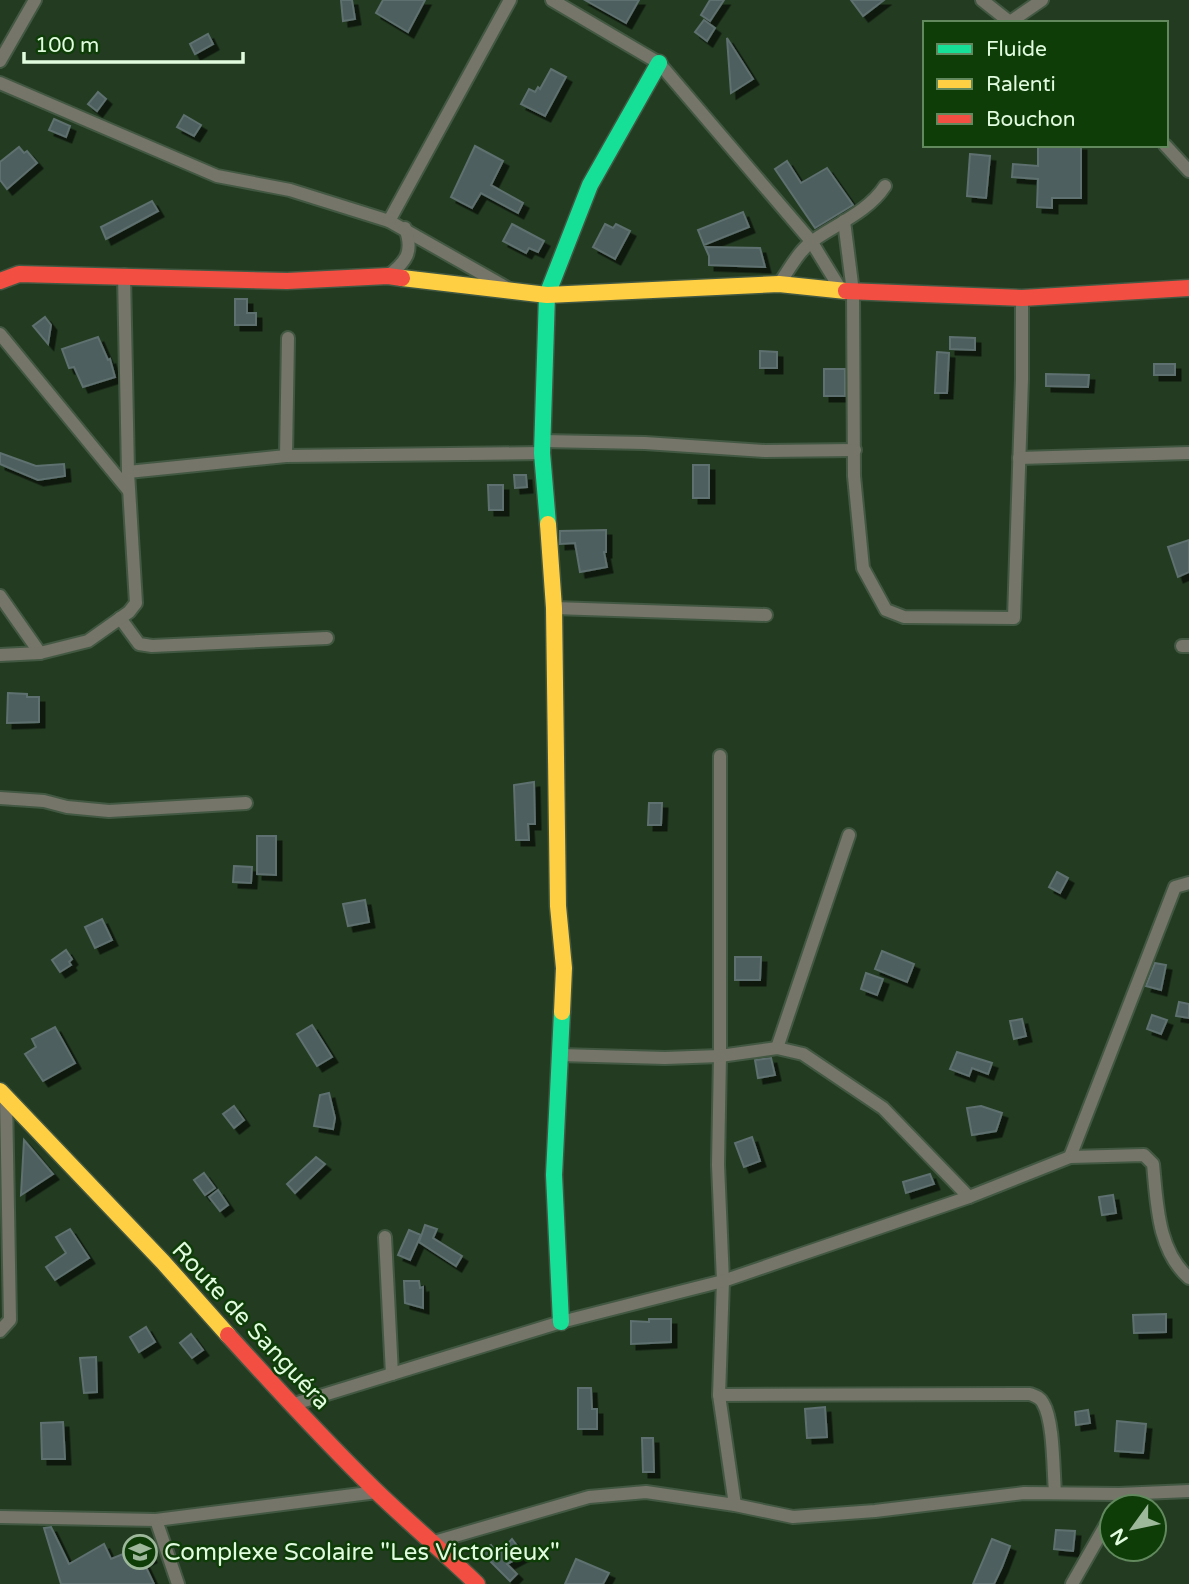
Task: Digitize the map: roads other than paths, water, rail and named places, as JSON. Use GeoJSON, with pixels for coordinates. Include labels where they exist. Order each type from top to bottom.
{"type":"FeatureCollection","features":[{"type":"Feature","properties":{"kind":"street"},"geometry":{"type":"LineString","coordinates":[[0,61],[35,0]]}},
{"type":"Feature","properties":{"kind":"street"},"geometry":{"type":"LineString","coordinates":[[389,220],[510,0]]}},
{"type":"Feature","properties":{"kind":"street"},"geometry":{"type":"LineString","coordinates":[[552,0],[659,63],[811,242],[847,291]]}},
{"type":"Feature","properties":{"kind":"street"},"geometry":{"type":"LineString","coordinates":[[982,0],[1009,21]]}},
{"type":"Feature","properties":{"kind":"street"},"geometry":{"type":"LineString","coordinates":[[1011,21],[1042,0]]}},
{"type":"Feature","properties":{"kind":"street"},"geometry":{"type":"LineString","coordinates":[[561,1322],[554,1175],[564,968],[558,906],[554,608],[543,447],[547,295],[590,185],[659,63]]}},
{"type":"Feature","properties":{"kind":"street"},"geometry":{"type":"LineString","coordinates":[[0,83],[217,176],[290,190],[389,220],[512,291]]}},
{"type":"Feature","properties":{"kind":"street"},"geometry":{"type":"LineString","coordinates":[[1167,147],[1189,171]]}},
{"type":"Feature","properties":{"kind":"street"},"geometry":{"type":"LineString","coordinates":[[779,284],[811,242],[880,194],[885,186]]}},
{"type":"Feature","properties":{"kind":"street"},"geometry":{"type":"LineString","coordinates":[[844,221],[854,476],[863,568],[886,610],[904,617],[1014,618],[1022,298]]}},
{"type":"Feature","properties":{"kind":"street"},"geometry":{"type":"LineString","coordinates":[[388,276],[405,262],[410,240],[405,228]]}},
{"type":"Feature","properties":{"kind":"street"},"geometry":{"type":"LineString","coordinates":[[0,281],[19,275],[124,275],[287,281],[388,276],[547,295],[779,284],[847,291],[1022,298],[1189,288]]}},
{"type":"Feature","properties":{"kind":"street"},"geometry":{"type":"LineString","coordinates":[[0,655],[40,653],[88,641],[129,612],[136,603],[128,472],[124,275]]}},
{"type":"Feature","properties":{"kind":"street"},"geometry":{"type":"LineString","coordinates":[[0,334],[129,491]]}},
{"type":"Feature","properties":{"kind":"street"},"geometry":{"type":"LineString","coordinates":[[286,456],[288,338]]}},
{"type":"Feature","properties":{"kind":"street"},"geometry":{"type":"LineString","coordinates":[[128,472],[286,456],[645,443],[765,451],[855,450]]}},
{"type":"Feature","properties":{"kind":"street"},"geometry":{"type":"LineString","coordinates":[[1019,458],[1189,453]]}},
{"type":"Feature","properties":{"kind":"street"},"geometry":{"type":"LineString","coordinates":[[0,596],[40,653]]}},
{"type":"Feature","properties":{"kind":"street"},"geometry":{"type":"LineString","coordinates":[[554,608],[766,615]]}},
{"type":"Feature","properties":{"kind":"street"},"geometry":{"type":"LineString","coordinates":[[120,618],[139,644],[152,646],[327,638]]}},
{"type":"Feature","properties":{"kind":"street"},"geometry":{"type":"LineString","coordinates":[[720,756],[718,1165],[723,1281],[719,1395],[736,1505]]}},
{"type":"Feature","properties":{"kind":"street"},"geometry":{"type":"LineString","coordinates":[[0,799],[44,801],[67,807],[109,811],[246,803]]}},
{"type":"Feature","properties":{"kind":"street"},"geometry":{"type":"LineString","coordinates":[[777,1048],[849,835]]}},
{"type":"Feature","properties":{"kind":"street"},"geometry":{"type":"LineString","coordinates":[[1070,1157],[1175,887],[1189,883]]}},
{"type":"Feature","properties":{"kind":"street"},"geometry":{"type":"LineString","coordinates":[[560,1055],[665,1058],[720,1056],[777,1048],[803,1054],[883,1108],[969,1197]]}},
{"type":"Feature","properties":{"kind":"street"},"geometry":{"type":"LineString","coordinates":[[0,1331],[10,1320],[3,1095]]}},
{"type":"Feature","properties":{"kind":"street","name":"Route de Sanguéra"},"geometry":{"type":"LineString","coordinates":[[3,1095],[163,1262],[291,1405],[377,1492],[477,1584]]}},
{"type":"Feature","properties":{"kind":"street"},"geometry":{"type":"LineString","coordinates":[[291,1405],[561,1322],[723,1281],[969,1197],[1070,1157],[1144,1155],[1150,1159],[1153,1164],[1156,1212],[1176,1264],[1189,1278]]}},
{"type":"Feature","properties":{"kind":"street"},"geometry":{"type":"LineString","coordinates":[[385,1237],[392,1374]]}},
{"type":"Feature","properties":{"kind":"street"},"geometry":{"type":"LineString","coordinates":[[719,1395],[1030,1394],[1040,1397],[1045,1404],[1051,1433],[1055,1492]]}},
{"type":"Feature","properties":{"kind":"street"},"geometry":{"type":"LineString","coordinates":[[1142,1493],[1189,1491]]}},
{"type":"Feature","properties":{"kind":"street"},"geometry":{"type":"LineString","coordinates":[[0,1517],[156,1520],[377,1492]]}},
{"type":"Feature","properties":{"kind":"street"},"geometry":{"type":"LineString","coordinates":[[434,1542],[589,1497],[646,1492],[736,1505],[793,1517],[875,1511],[1005,1494],[1098,1493]]}},
{"type":"Feature","properties":{"kind":"street"},"geometry":{"type":"LineString","coordinates":[[156,1520],[178,1584]]}},
{"type":"Feature","properties":{"kind":"street"},"geometry":{"type":"LineString","coordinates":[[1072,1584],[1098,1538]]}},
{"type":"Feature","properties":{"kind":"place","name":"Complexe Scolaire \"Les Victorieux\""},"geometry":{"type":"Point","coordinates":[140,1552]}}]}
